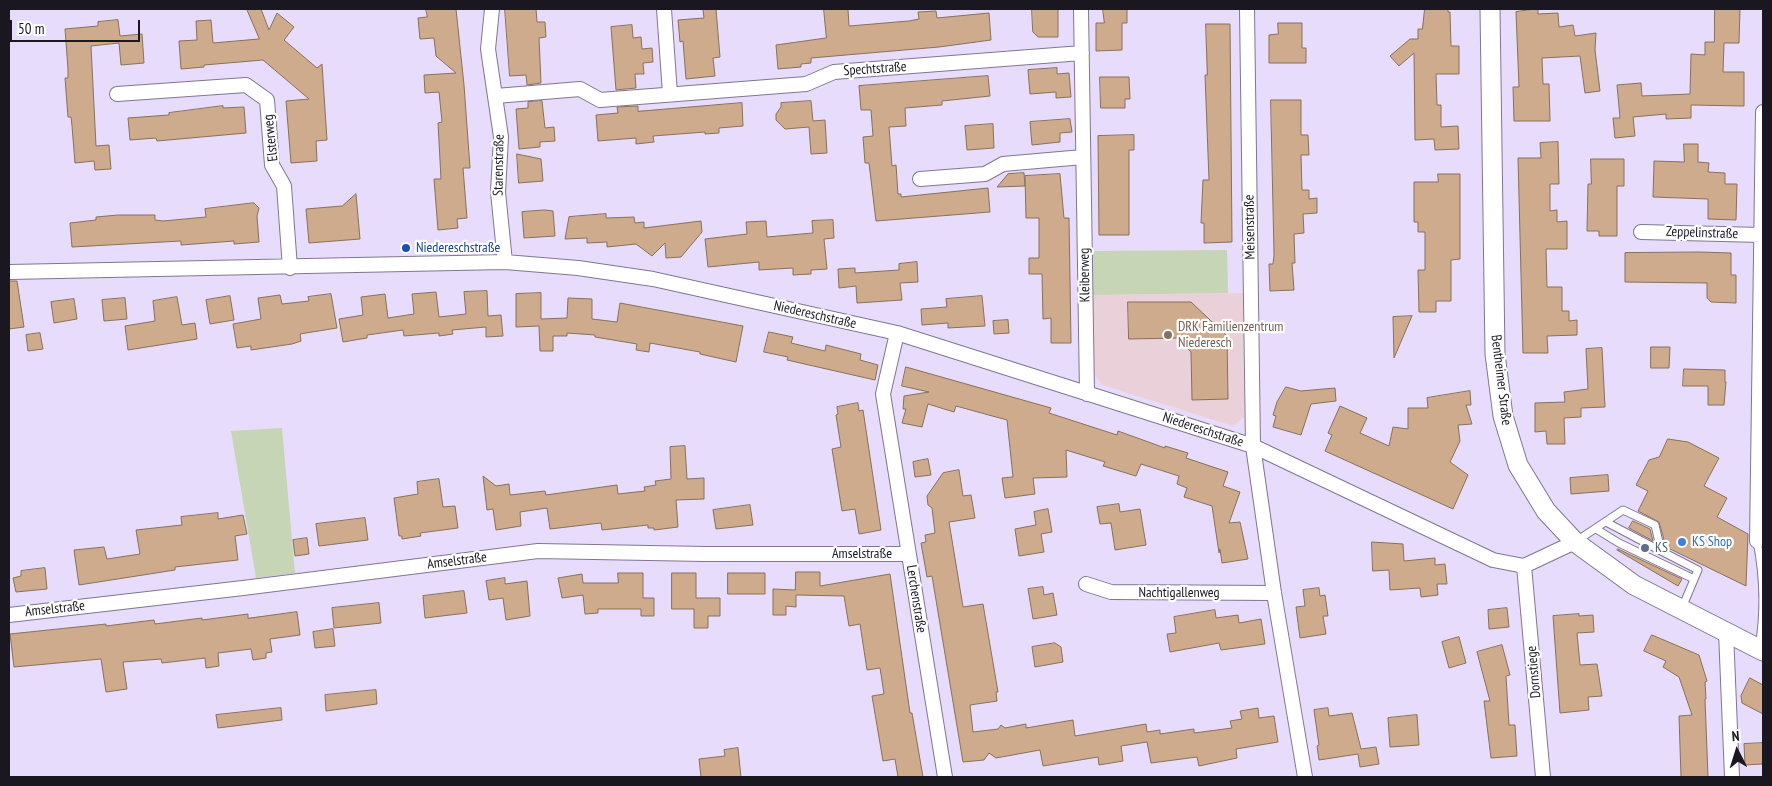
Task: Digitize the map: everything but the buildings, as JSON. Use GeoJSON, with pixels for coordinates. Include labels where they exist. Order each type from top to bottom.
{"type":"FeatureCollection","features":[{"type":"Feature","properties":{"kind":"main road","name":"Bentheimer Straße"},"geometry":{"type":"LineString","coordinates":[[1490,9],[1495,354],[1503,416],[1518,465],[1546,511],[1575,542],[1634,585],[1761,650]]}},
{"type":"Feature","properties":{"kind":"street","name":"Starenstraße"},"geometry":{"type":"LineString","coordinates":[[492,9],[488,49],[501,137],[498,192],[505,262]]}},
{"type":"Feature","properties":{"kind":"street"},"geometry":{"type":"LineString","coordinates":[[664,9],[670,94]]}},
{"type":"Feature","properties":{"kind":"street","name":"Kleiberweg"},"geometry":{"type":"LineString","coordinates":[[1081,9],[1087,394]]}},
{"type":"Feature","properties":{"kind":"street","name":"Meisenstraße"},"geometry":{"type":"LineString","coordinates":[[1247,9],[1253,446]]}},
{"type":"Feature","properties":{"kind":"street","name":"Spechtstraße"},"geometry":{"type":"LineString","coordinates":[[496,96],[580,89],[600,100],[806,84],[834,72],[1082,53]]}},
{"type":"Feature","properties":{"kind":"street","name":"Elsterweg"},"geometry":{"type":"LineString","coordinates":[[117,94],[246,85],[267,100],[272,165],[284,186],[290,268]]}},
{"type":"Feature","properties":{"kind":"street"},"geometry":{"type":"LineString","coordinates":[[1757,541],[1763,112]]}},
{"type":"Feature","properties":{"kind":"street"},"geometry":{"type":"LineString","coordinates":[[920,179],[985,174],[1003,164],[1083,157]]}},
{"type":"Feature","properties":{"kind":"street","name":"Zeppelinstraße"},"geometry":{"type":"LineString","coordinates":[[1641,232],[1762,235]]}},
{"type":"Feature","properties":{"kind":"street","name":"Niedereschstraße"},"geometry":{"type":"LineString","coordinates":[[9,272],[290,268],[505,262],[578,268],[653,279],[897,333],[1253,446],[1493,560],[1524,566]]}},
{"type":"Feature","properties":{"kind":"street","name":"Lerchenstraße"},"geometry":{"type":"LineString","coordinates":[[897,333],[883,394],[945,777]]}},
{"type":"Feature","properties":{"kind":"street"},"geometry":{"type":"LineString","coordinates":[[1253,446],[1274,593],[1305,777]]}},
{"type":"Feature","properties":{"kind":"street"},"geometry":{"type":"LineString","coordinates":[[1524,566],[1575,542]]}},
{"type":"Feature","properties":{"kind":"street","name":"Amselstraße"},"geometry":{"type":"LineString","coordinates":[[9,614],[243,588],[538,550],[705,554],[909,554]]}},
{"type":"Feature","properties":{"kind":"street","name":"Dornstiege"},"geometry":{"type":"LineString","coordinates":[[1524,566],[1543,777]]}},
{"type":"Feature","properties":{"kind":"street","name":"Nachtigallenweg"},"geometry":{"type":"LineString","coordinates":[[1086,584],[1111,592],[1274,593]]}},
{"type":"Feature","properties":{"kind":"street"},"geometry":{"type":"LineString","coordinates":[[1726,632],[1732,777]]}},
{"type":"Feature","properties":{"kind":"lane"},"geometry":{"type":"LineString","coordinates":[[1575,542],[1623,510],[1655,525],[1661,551]]}},
{"type":"Feature","properties":{"kind":"lane"},"geometry":{"type":"LineString","coordinates":[[1606,522],[1698,570],[1681,609]]}},
{"type":"Feature","properties":{"kind":"lane"},"geometry":{"type":"LineString","coordinates":[[1596,529],[1619,543],[1694,579]]}},
{"type":"Feature","properties":{"kind":"lane"},"geometry":{"type":"LineString","coordinates":[[1757,541],[1763,571],[1761,650]]}},
{"type":"Feature","properties":{"kind":"shaded area","name":"DRK Familienzentrum Niederesch"},"geometry":{"type":"Polygon","coordinates":[[[1243,293],[1244,417],[1233,426],[1102,385],[1094,374],[1093,295],[1243,293]]]}},
{"type":"Feature","properties":{"kind":"green space"},"geometry":{"type":"Polygon","coordinates":[[[1227,250],[1228,293],[1093,295],[1092,251],[1227,250]]]}},
{"type":"Feature","properties":{"kind":"green space"},"geometry":{"type":"Polygon","coordinates":[[[282,428],[295,573],[256,578],[231,431],[282,428]]]}},
{"type":"Feature","properties":{"kind":"place","name":"Niedereschstraße"},"geometry":{"type":"Point","coordinates":[406,248]}},
{"type":"Feature","properties":{"kind":"place","name":"DRK Familienzentrum Niederesch"},"geometry":{"type":"Point","coordinates":[1168,335]}},
{"type":"Feature","properties":{"kind":"place","name":"KS Shop"},"geometry":{"type":"Point","coordinates":[1682,542]}},
{"type":"Feature","properties":{"kind":"place","name":"KS"},"geometry":{"type":"Point","coordinates":[1645,548]}}]}
